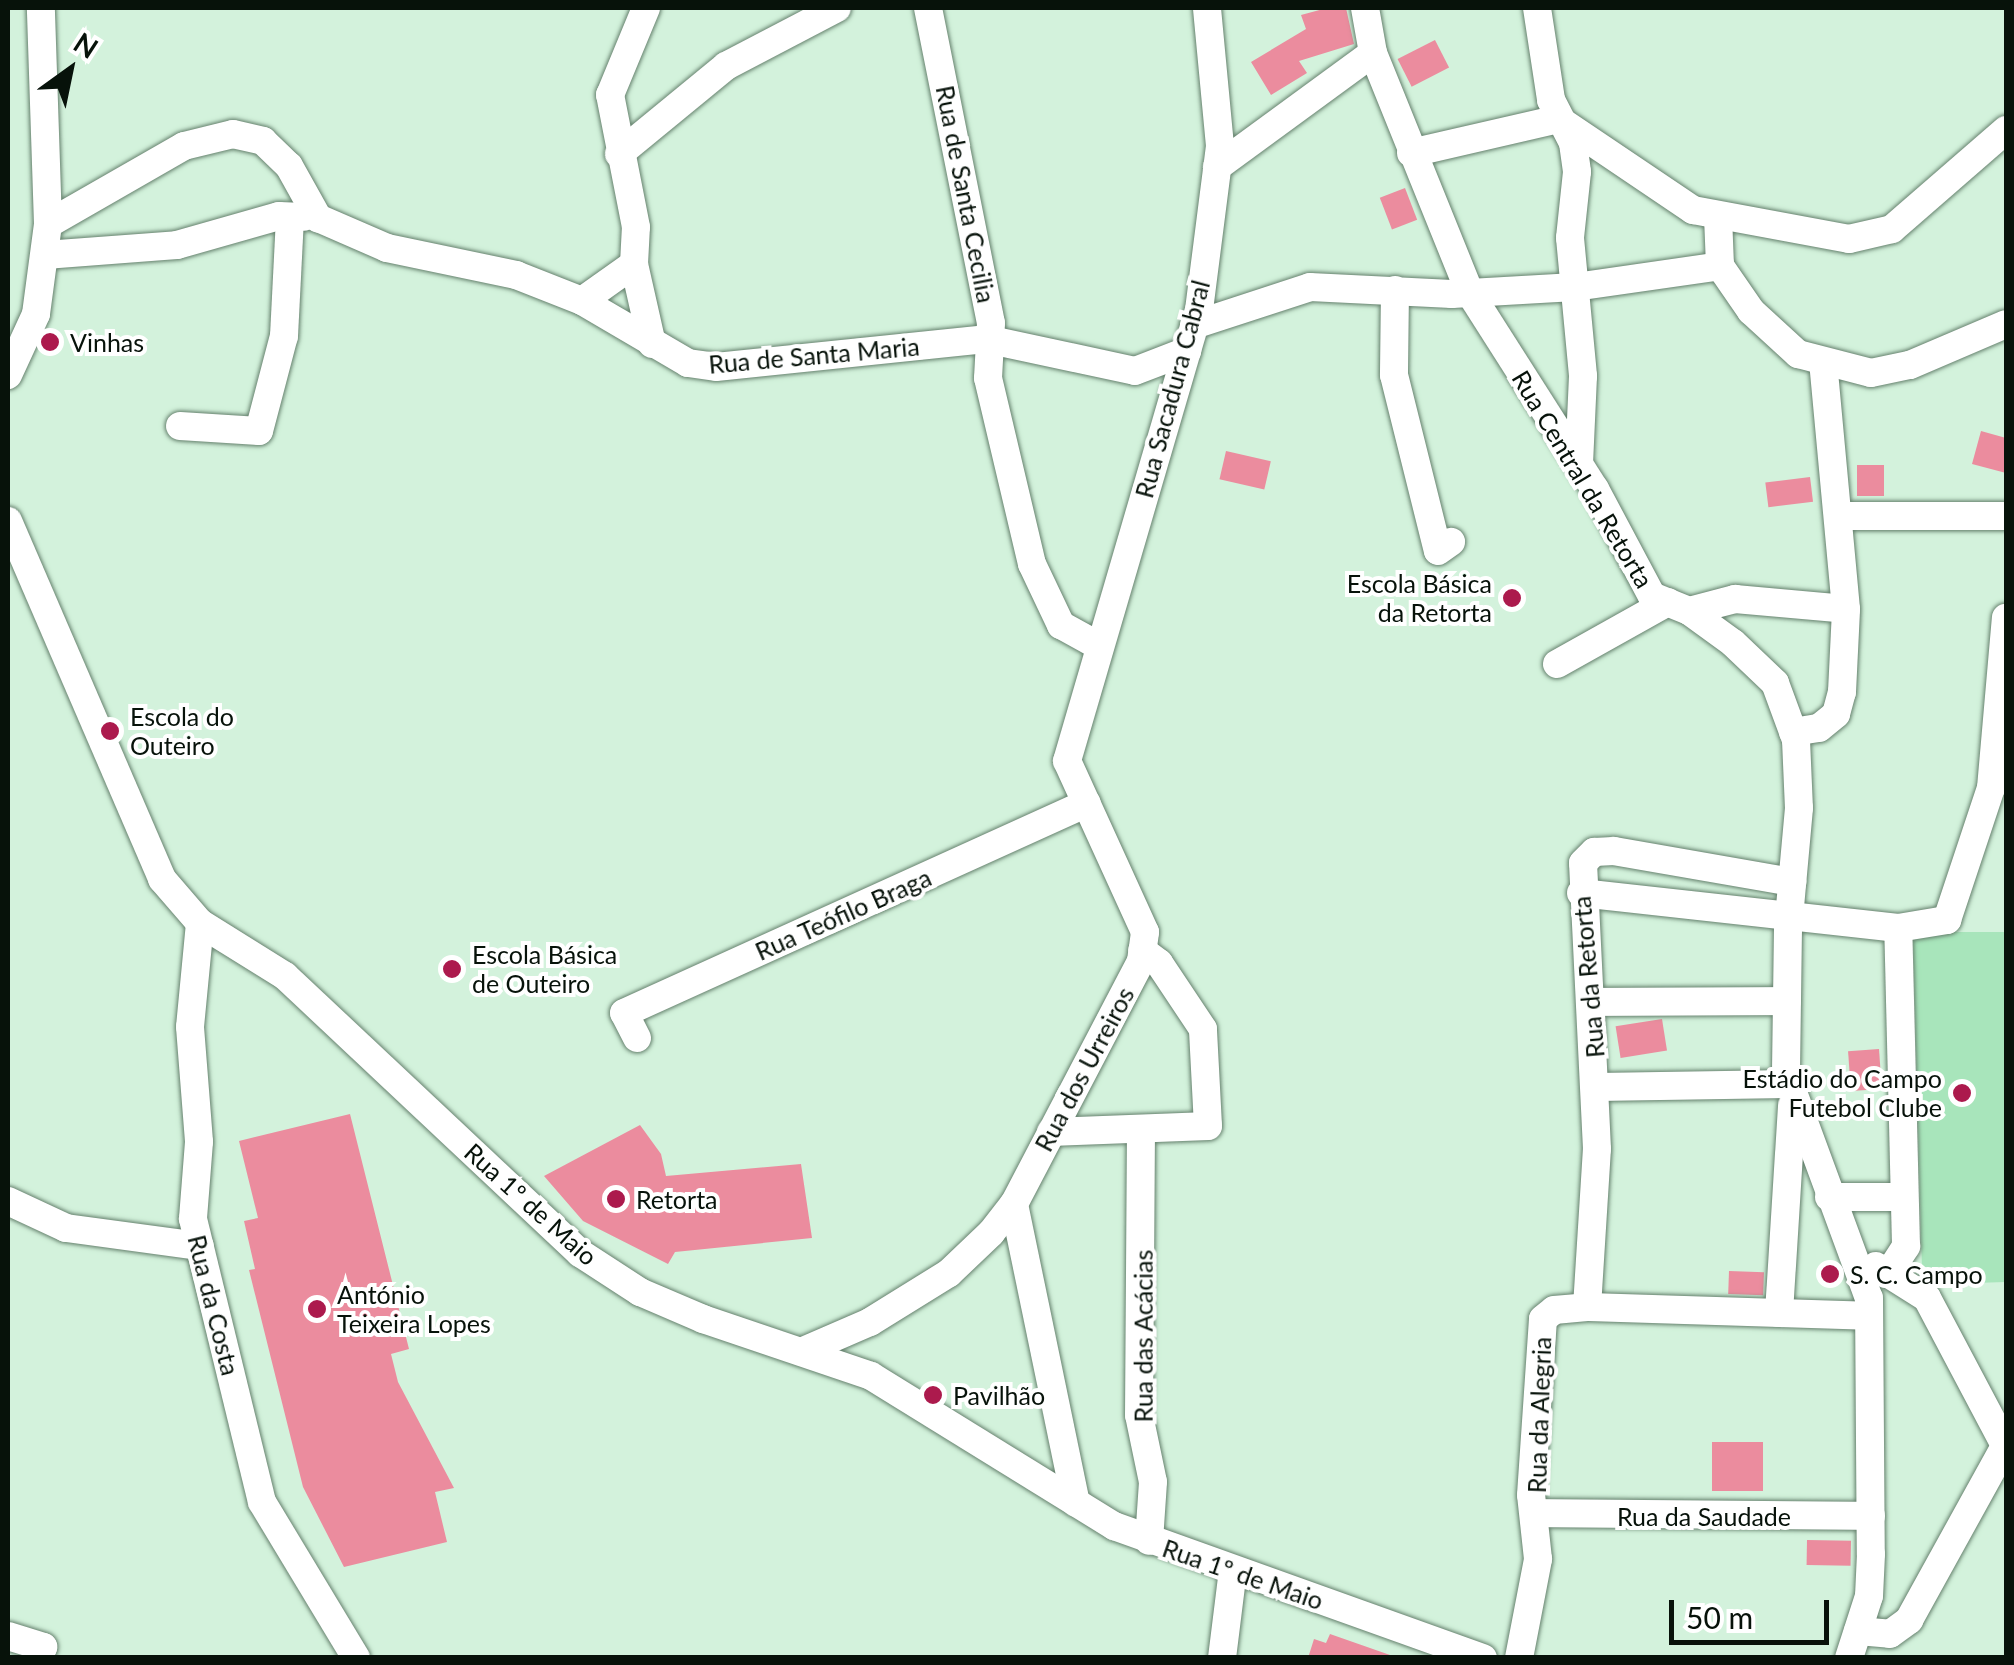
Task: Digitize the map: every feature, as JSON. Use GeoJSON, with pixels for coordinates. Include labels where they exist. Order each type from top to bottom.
{"type":"FeatureCollection","features":[{"type":"Feature","properties":{"kind":"street"},"geometry":{"type":"LineString","coordinates":[[8,375],[36,314],[48,224],[41,8]]}},
{"type":"Feature","properties":{"kind":"street"},"geometry":{"type":"LineString","coordinates":[[646,8],[610,95],[636,227],[634,264],[652,344]]}},
{"type":"Feature","properties":{"kind":"street"},"geometry":{"type":"LineString","coordinates":[[619,154],[726,66],[837,8]]}},
{"type":"Feature","properties":{"kind":"street","name":"Rua de Santa Cecilia"},"geometry":{"type":"LineString","coordinates":[[928,8],[991,323],[986,340],[988,378],[1032,564],[1061,625],[1099,646]]}},
{"type":"Feature","properties":{"kind":"street","name":"Rua Sacadura Cabral"},"geometry":{"type":"LineString","coordinates":[[1099,646],[1191,338],[1217,167],[1208,8]]}},
{"type":"Feature","properties":{"kind":"street"},"geometry":{"type":"LineString","coordinates":[[1537,8],[1536,31],[1558,119],[1574,143],[1577,172],[1570,238],[1583,376],[1579,464]]}},
{"type":"Feature","properties":{"kind":"street","name":"Rua Central da Retorta"},"geometry":{"type":"LineString","coordinates":[[1367,9],[1373,53],[1470,293],[1579,464],[1652,596],[1678,607],[1775,684],[1793,732],[1800,808],[1789,918],[1787,1002],[1792,1088],[1779,1313]]}},
{"type":"Feature","properties":{"kind":"street"},"geometry":{"type":"LineString","coordinates":[[1217,167],[1373,53]]}},
{"type":"Feature","properties":{"kind":"street"},"geometry":{"type":"LineString","coordinates":[[1411,153],[1558,119],[1693,210],[1850,240],[1892,229],[2006,130]]}},
{"type":"Feature","properties":{"kind":"street"},"geometry":{"type":"LineString","coordinates":[[48,224],[184,146],[232,134],[262,140],[289,166],[304,218],[284,336],[260,430],[180,426]]}},
{"type":"Feature","properties":{"kind":"street"},"geometry":{"type":"LineString","coordinates":[[1718,216],[1720,266],[1751,311],[1798,354],[1871,373],[1910,366],[2006,324]]}},
{"type":"Feature","properties":{"kind":"street"},"geometry":{"type":"LineString","coordinates":[[45,255],[177,245],[304,218]]}},
{"type":"Feature","properties":{"kind":"street","name":"Rua de Santa Maria"},"geometry":{"type":"LineString","coordinates":[[304,218],[387,248],[516,275],[582,301],[688,363],[716,367],[986,340],[1135,371],[1191,338],[1310,287],[1470,293],[1575,287],[1720,266]]}},
{"type":"Feature","properties":{"kind":"street"},"geometry":{"type":"LineString","coordinates":[[582,301],[634,264]]}},
{"type":"Feature","properties":{"kind":"street"},"geometry":{"type":"LineString","coordinates":[[1395,290],[1394,375],[1438,550],[1451,542]]}},
{"type":"Feature","properties":{"kind":"street"},"geometry":{"type":"LineString","coordinates":[[1793,732],[1820,728],[1836,714],[1846,609],[1840,516],[1820,380],[1823,363]]}},
{"type":"Feature","properties":{"kind":"street"},"geometry":{"type":"LineString","coordinates":[[1840,516],[2006,516]]}},
{"type":"Feature","properties":{"kind":"street","name":"Rua 1º de Maio"},"geometry":{"type":"LineString","coordinates":[[8,521],[162,879],[200,923],[285,976],[580,1253],[656,1298],[871,1376],[1076,1504],[1149,1541],[1483,1658]]}},
{"type":"Feature","properties":{"kind":"street"},"geometry":{"type":"LineString","coordinates":[[1557,664],[1678,607],[1735,599],[1846,609]]}},
{"type":"Feature","properties":{"kind":"street"},"geometry":{"type":"LineString","coordinates":[[1581,893],[1898,928],[1947,920],[1992,788],[2006,618]]}},
{"type":"Feature","properties":{"kind":"street"},"geometry":{"type":"LineString","coordinates":[[1051,1132],[1208,1126],[1203,1029],[1159,963],[1142,950],[1145,932],[1067,762],[1099,646]]}},
{"type":"Feature","properties":{"kind":"street","name":"Rua Teófilo Braga"},"geometry":{"type":"LineString","coordinates":[[637,1038],[624,1013],[1087,803]]}},
{"type":"Feature","properties":{"kind":"street","name":"Rua da Retorta"},"geometry":{"type":"LineString","coordinates":[[1587,1307],[1596,1086],[1594,1002],[1581,893],[1584,863],[1594,852],[1682,859],[1792,882]]}},
{"type":"Feature","properties":{"kind":"street","name":"Rua da Costa"},"geometry":{"type":"LineString","coordinates":[[200,923],[190,1027],[198,1142],[193,1219],[262,1502],[356,1658]]}},
{"type":"Feature","properties":{"kind":"street"},"geometry":{"type":"LineString","coordinates":[[1890,1271],[1906,1246],[1898,928]]}},
{"type":"Feature","properties":{"kind":"street","name":"Rua dos Urreiros"},"geometry":{"type":"LineString","coordinates":[[803,1351],[870,1322],[948,1272],[1014,1204],[1142,950]]}},
{"type":"Feature","properties":{"kind":"street"},"geometry":{"type":"LineString","coordinates":[[1594,1002],[1787,1002]]}},
{"type":"Feature","properties":{"kind":"street"},"geometry":{"type":"LineString","coordinates":[[1596,1086],[1792,1088]]}},
{"type":"Feature","properties":{"kind":"street","name":"Rua Central da Retorta"},"geometry":{"type":"LineString","coordinates":[[1792,1088],[1855,1262],[1869,1316],[1868,1596],[1854,1644]]}},
{"type":"Feature","properties":{"kind":"street","name":"Rua das Acácias"},"geometry":{"type":"LineString","coordinates":[[1142,1129],[1140,1415],[1153,1482],[1149,1541]]}},
{"type":"Feature","properties":{"kind":"street"},"geometry":{"type":"LineString","coordinates":[[1829,1197],[1904,1197]]}},
{"type":"Feature","properties":{"kind":"street"},"geometry":{"type":"LineString","coordinates":[[8,1201],[66,1228],[200,1246]]}},
{"type":"Feature","properties":{"kind":"street"},"geometry":{"type":"LineString","coordinates":[[1014,1204],[1076,1504]]}},
{"type":"Feature","properties":{"kind":"street"},"geometry":{"type":"LineString","coordinates":[[1854,1644],[1890,1634],[1910,1620],[2006,1446],[1928,1298],[1890,1271],[1855,1262]]}},
{"type":"Feature","properties":{"kind":"street","name":"Rua da Alegria"},"geometry":{"type":"LineString","coordinates":[[1518,1658],[1538,1560],[1538,1513],[1530,1494],[1544,1319],[1554,1310],[1587,1307],[1869,1316]]}},
{"type":"Feature","properties":{"kind":"street","name":"Rua da Saudade"},"geometry":{"type":"LineString","coordinates":[[1538,1513],[1871,1516]]}},
{"type":"Feature","properties":{"kind":"street"},"geometry":{"type":"LineString","coordinates":[[1222,1658],[1233,1570]]}},
{"type":"Feature","properties":{"kind":"street"},"geometry":{"type":"LineString","coordinates":[[8,1636],[42,1648],[39,1658]]}},
{"type":"Feature","properties":{"kind":"green space","name":"Estádio do Campo Futebol Clube"},"geometry":{"type":"Polygon","coordinates":[[[1913,932],[2006,932],[2006,1282],[1941,1284],[1933,1269],[1922,1270],[1913,932]]]}},
{"type":"Feature","properties":{"kind":"building"},"geometry":{"type":"Polygon","coordinates":[[[1346,8],[1354,44],[1299,61],[1307,73],[1271,95],[1251,62],[1306,29],[1301,15],[1346,8]]]}},
{"type":"Feature","properties":{"kind":"building"},"geometry":{"type":"Polygon","coordinates":[[[1435,40],[1449,68],[1412,87],[1398,59],[1435,40]]]}},
{"type":"Feature","properties":{"kind":"building"},"geometry":{"type":"Polygon","coordinates":[[[1405,188],[1417,220],[1392,229],[1380,198],[1405,188]]]}},
{"type":"Feature","properties":{"kind":"building"},"geometry":{"type":"Polygon","coordinates":[[[1981,431],[2006,438],[2006,473],[1972,464],[1981,431]]]}},
{"type":"Feature","properties":{"kind":"building"},"geometry":{"type":"Polygon","coordinates":[[[1226,451],[1271,461],[1264,490],[1219,479],[1226,451]]]}},
{"type":"Feature","properties":{"kind":"building"},"geometry":{"type":"Polygon","coordinates":[[[1857,465],[1884,465],[1884,496],[1857,496],[1857,465]]]}},
{"type":"Feature","properties":{"kind":"building"},"geometry":{"type":"Polygon","coordinates":[[[1810,477],[1813,502],[1768,507],[1765,482],[1810,477]]]}},
{"type":"Feature","properties":{"kind":"building"},"geometry":{"type":"Polygon","coordinates":[[[1662,1019],[1667,1051],[1621,1058],[1616,1026],[1662,1019]]]}},
{"type":"Feature","properties":{"kind":"building"},"geometry":{"type":"Polygon","coordinates":[[[1879,1049],[1882,1089],[1851,1091],[1848,1051],[1879,1049]]]}},
{"type":"Feature","properties":{"kind":"building"},"geometry":{"type":"Polygon","coordinates":[[[350,1114],[409,1349],[391,1354],[398,1382],[454,1488],[435,1492],[447,1542],[344,1567],[303,1487],[249,1270],[255,1269],[244,1221],[258,1218],[239,1141],[350,1114]]]}},
{"type":"Feature","properties":{"kind":"building"},"geometry":{"type":"Polygon","coordinates":[[[640,1125],[661,1154],[666,1176],[801,1164],[812,1238],[675,1252],[668,1264],[583,1221],[544,1176],[640,1125]]]}},
{"type":"Feature","properties":{"kind":"building"},"geometry":{"type":"Polygon","coordinates":[[[1729,1271],[1764,1272],[1763,1295],[1728,1294],[1729,1271]]]}},
{"type":"Feature","properties":{"kind":"building"},"geometry":{"type":"Polygon","coordinates":[[[1712,1442],[1763,1442],[1763,1491],[1712,1491],[1712,1442]]]}},
{"type":"Feature","properties":{"kind":"building"},"geometry":{"type":"Polygon","coordinates":[[[1807,1540],[1851,1541],[1851,1566],[1807,1565],[1807,1540]]]}},
{"type":"Feature","properties":{"kind":"building"},"geometry":{"type":"Polygon","coordinates":[[[1330,1634],[1390,1658],[1308,1658],[1314,1639],[1326,1643],[1330,1634]]]}},
{"type":"Feature","properties":{"kind":"place","name":"Vinhas"},"geometry":{"type":"Point","coordinates":[50,342]}},
{"type":"Feature","properties":{"kind":"place","name":"Escola Básica da Retorta"},"geometry":{"type":"Point","coordinates":[1512,598]}},
{"type":"Feature","properties":{"kind":"place","name":"Escola do Outeiro"},"geometry":{"type":"Point","coordinates":[110,731]}},
{"type":"Feature","properties":{"kind":"place","name":"Escola Básica de Outeiro"},"geometry":{"type":"Point","coordinates":[452,969]}},
{"type":"Feature","properties":{"kind":"place","name":"Estádio do Campo Futebol Clube"},"geometry":{"type":"Point","coordinates":[1962,1093]}},
{"type":"Feature","properties":{"kind":"place","name":"Retorta"},"geometry":{"type":"Point","coordinates":[616,1199]}},
{"type":"Feature","properties":{"kind":"place","name":"S. C. Campo"},"geometry":{"type":"Point","coordinates":[1830,1274]}},
{"type":"Feature","properties":{"kind":"place","name":"António Teixeira Lopes"},"geometry":{"type":"Point","coordinates":[317,1309]}},
{"type":"Feature","properties":{"kind":"place","name":"Pavilhão"},"geometry":{"type":"Point","coordinates":[933,1395]}}]}
